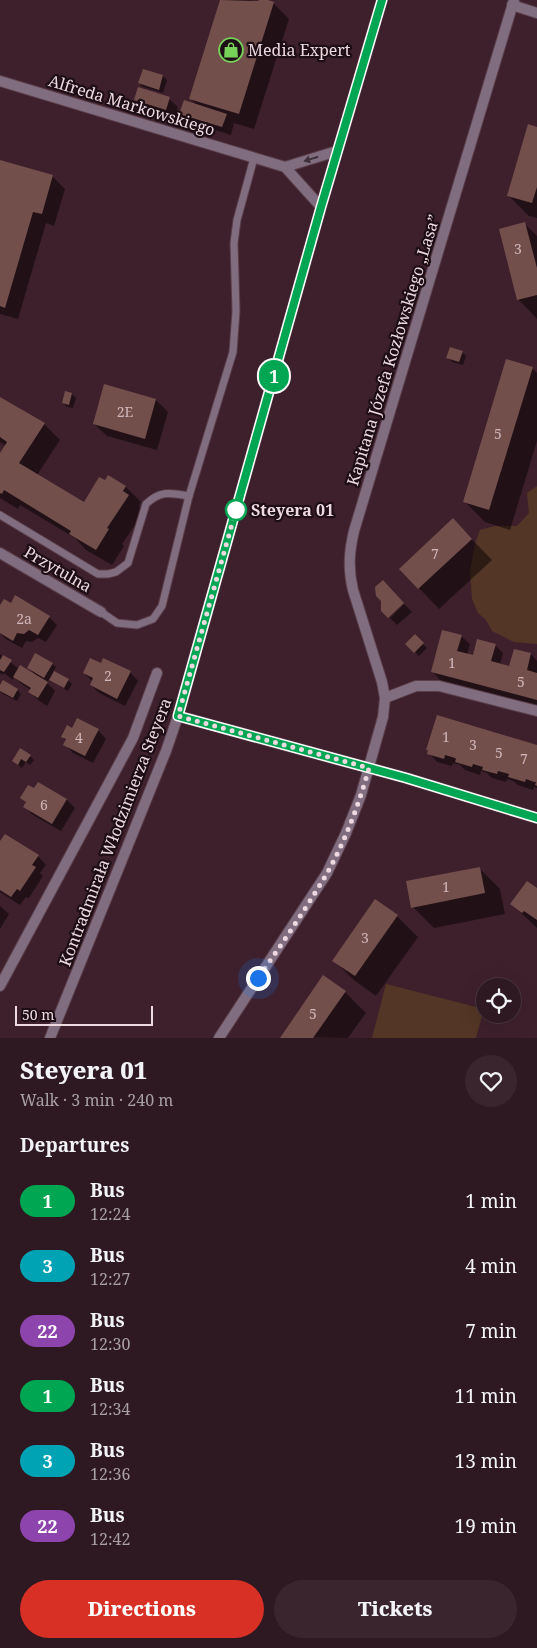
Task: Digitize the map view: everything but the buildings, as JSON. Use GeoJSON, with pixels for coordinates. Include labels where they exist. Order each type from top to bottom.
{"type":"FeatureCollection","features":[{"type":"Feature","properties":{"kind":"street","name":"Kontradmirała Włodzimierza Steyera"},"geometry":{"type":"LineString","coordinates":[[50,1038],[166,751],[178,716],[321,207],[382,0]]}},
{"type":"Feature","properties":{"kind":"street"},"geometry":{"type":"LineString","coordinates":[[513,3],[537,13]]}},
{"type":"Feature","properties":{"kind":"street","name":"Kapitana Józefa Kozłowskiego „Lasa”"},"geometry":{"type":"LineString","coordinates":[[219,1038],[327,873],[362,795],[383,717],[385,698],[350,576],[350,548],[513,3]]}},
{"type":"Feature","properties":{"kind":"street","name":"Alfreda Markowskiego"},"geometry":{"type":"LineString","coordinates":[[0,81],[286,167]]}},
{"type":"Feature","properties":{"kind":"street"},"geometry":{"type":"LineString","coordinates":[[321,207],[286,167],[337,152]]}},
{"type":"Feature","properties":{"kind":"street","name":"Przytulna"},"geometry":{"type":"LineString","coordinates":[[0,553],[101,612]]}},
{"type":"Feature","properties":{"kind":"street","name":"Kontradmirała Włodzimierza Steyera"},"geometry":{"type":"LineString","coordinates":[[0,986],[133,738],[157,673]]}},
{"type":"Feature","properties":{"kind":"street"},"geometry":{"type":"LineString","coordinates":[[385,698],[416,686],[439,686],[537,711]]}},
{"type":"Feature","properties":{"kind":"street"},"geometry":{"type":"LineString","coordinates":[[178,716],[369,768],[537,818]]}},
{"type":"Feature","properties":{"kind":"lane"},"geometry":{"type":"LineString","coordinates":[[101,612],[117,623],[137,626],[153,619],[162,606],[189,496],[232,352],[236,311],[234,243],[237,220],[254,158]]}},
{"type":"Feature","properties":{"kind":"lane"},"geometry":{"type":"LineString","coordinates":[[0,514],[98,574],[108,574],[116,572],[128,563],[146,504],[152,498],[168,493],[189,496]]}},
{"type":"Feature","properties":{"kind":"shaded area"},"geometry":{"type":"Polygon","coordinates":[[[537,486],[537,644],[514,642],[492,631],[486,620],[478,613],[472,599],[470,572],[475,544],[480,530],[495,526],[517,526],[529,513],[527,493],[537,486]]]}},
{"type":"Feature","properties":{"kind":"shaded area"},"geometry":{"type":"Polygon","coordinates":[[[386,984],[476,1007],[476,1023],[480,1023],[476,1038],[372,1038],[386,984]]]}},
{"type":"Feature","properties":{"kind":"bus line","name":"1"},"geometry":{"type":"LineString","coordinates":[[382,0],[321,207],[178,716],[406,778],[537,818]]}},
{"type":"Feature","properties":{"kind":"place","name":"Media Expert"},"geometry":{"type":"Point","coordinates":[231,50]}},
{"type":"Feature","properties":{"kind":"place","name":"Steyera 01"},"geometry":{"type":"Point","coordinates":[236,510]}},
{"type":"Feature","properties":{"kind":"route"},"geometry":{"type":"LineString","coordinates":[[236,510],[178,716],[369,768],[362,795],[327,873],[258,978]]}}]}
